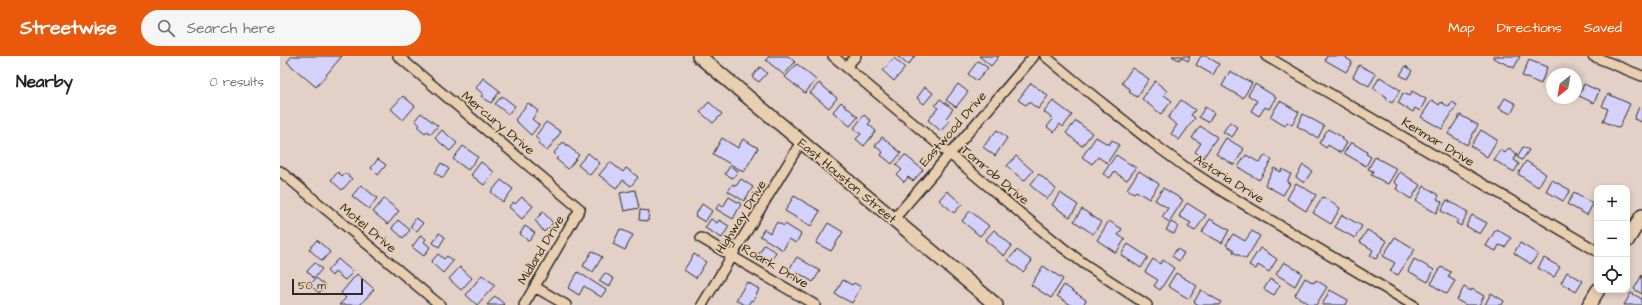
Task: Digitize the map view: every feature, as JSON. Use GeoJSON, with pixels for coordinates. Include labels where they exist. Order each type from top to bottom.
{"type":"FeatureCollection","features":[{"type":"Feature","properties":{"kind":"main road","name":"East Houston Street"},"geometry":{"type":"LineString","coordinates":[[698,56],[996,305]]}},
{"type":"Feature","properties":{"kind":"main road"},"geometry":{"type":"LineString","coordinates":[[1630,236],[1642,216]]}},
{"type":"Feature","properties":{"kind":"main road"},"geometry":{"type":"LineString","coordinates":[[1589,305],[1596,293]]}},
{"type":"Feature","properties":{"kind":"street","name":"Mercury Drive"},"geometry":{"type":"LineString","coordinates":[[398,56],[580,209]]}},
{"type":"Feature","properties":{"kind":"street","name":"Tomrob Drive"},"geometry":{"type":"LineString","coordinates":[[833,56],[1062,247],[1147,305]]}},
{"type":"Feature","properties":{"kind":"street"},"geometry":{"type":"LineString","coordinates":[[846,67],[856,56]]}},
{"type":"Feature","properties":{"kind":"street","name":"Eastwood Drive"},"geometry":{"type":"LineString","coordinates":[[893,220],[1034,56]]}},
{"type":"Feature","properties":{"kind":"street","name":"Astoria Drive"},"geometry":{"type":"LineString","coordinates":[[1045,56],[1139,133],[1188,169],[1225,194],[1413,305]]}},
{"type":"Feature","properties":{"kind":"street","name":"Kenmar Drive"},"geometry":{"type":"LineString","coordinates":[[1266,56],[1594,249]]}},
{"type":"Feature","properties":{"kind":"street"},"geometry":{"type":"LineString","coordinates":[[1593,56],[1642,76]]}},
{"type":"Feature","properties":{"kind":"street","name":"Highway Drive"},"geometry":{"type":"LineString","coordinates":[[702,305],[801,142]]}},
{"type":"Feature","properties":{"kind":"street","name":"Motel Drive"},"geometry":{"type":"LineString","coordinates":[[280,171],[440,305]]}},
{"type":"Feature","properties":{"kind":"street","name":"Midland Drive"},"geometry":{"type":"LineString","coordinates":[[524,305],[580,209]]}},
{"type":"Feature","properties":{"kind":"street","name":"Roark Drive"},"geometry":{"type":"LineString","coordinates":[[701,238],[815,305]]}},
{"type":"Feature","properties":{"kind":"street"},"geometry":{"type":"LineString","coordinates":[[534,287],[566,305]]}},
{"type":"Feature","properties":{"kind":"building"},"geometry":{"type":"Polygon","coordinates":[[[292,56],[342,56],[316,87],[287,62],[292,56]]]}},
{"type":"Feature","properties":{"kind":"building"},"geometry":{"type":"Polygon","coordinates":[[[769,56],[788,56],[795,62],[784,75],[766,60],[769,56]]]}},
{"type":"Feature","properties":{"kind":"building"},"geometry":{"type":"Polygon","coordinates":[[[897,56],[915,56],[908,65],[897,56]]]}},
{"type":"Feature","properties":{"kind":"building"},"geometry":{"type":"Polygon","coordinates":[[[979,56],[999,56],[991,66],[979,56]]]}},
{"type":"Feature","properties":{"kind":"building"},"geometry":{"type":"Polygon","coordinates":[[[1172,56],[1190,56],[1188,61],[1181,57],[1179,60],[1172,56]]]}},
{"type":"Feature","properties":{"kind":"building"},"geometry":{"type":"Polygon","coordinates":[[[1201,56],[1206,56],[1219,64],[1213,75],[1196,65],[1201,56]]]}},
{"type":"Feature","properties":{"kind":"building"},"geometry":{"type":"Polygon","coordinates":[[[1327,56],[1347,56],[1346,58],[1352,62],[1346,72],[1325,60],[1327,56]]]}},
{"type":"Feature","properties":{"kind":"building"},"geometry":{"type":"Polygon","coordinates":[[[1493,56],[1520,56],[1514,68],[1493,58],[1493,56]]]}},
{"type":"Feature","properties":{"kind":"building"},"geometry":{"type":"Polygon","coordinates":[[[894,58],[905,68],[894,81],[883,71],[894,58]]]}},
{"type":"Feature","properties":{"kind":"building"},"geometry":{"type":"Polygon","coordinates":[[[1529,60],[1547,67],[1541,84],[1522,76],[1529,60]]]}},
{"type":"Feature","properties":{"kind":"building"},"geometry":{"type":"Polygon","coordinates":[[[978,61],[988,68],[977,81],[968,74],[978,61]]]}},
{"type":"Feature","properties":{"kind":"building"},"geometry":{"type":"Polygon","coordinates":[[[797,64],[816,80],[805,93],[785,77],[797,64]]]}},
{"type":"Feature","properties":{"kind":"building"},"geometry":{"type":"Polygon","coordinates":[[[1359,65],[1376,74],[1369,86],[1353,77],[1359,65]]]}},
{"type":"Feature","properties":{"kind":"building"},"geometry":{"type":"Polygon","coordinates":[[[1406,66],[1412,71],[1407,79],[1400,75],[1406,66]]]}},
{"type":"Feature","properties":{"kind":"building"},"geometry":{"type":"Polygon","coordinates":[[[760,67],[767,73],[759,82],[752,77],[760,67]]]}},
{"type":"Feature","properties":{"kind":"building"},"geometry":{"type":"Polygon","coordinates":[[[1132,68],[1149,79],[1137,97],[1129,92],[1131,90],[1122,83],[1132,68]]]}},
{"type":"Feature","properties":{"kind":"building"},"geometry":{"type":"Polygon","coordinates":[[[1230,71],[1252,83],[1243,98],[1222,86],[1230,71]]]}},
{"type":"Feature","properties":{"kind":"building"},"geometry":{"type":"Polygon","coordinates":[[[1380,77],[1400,90],[1392,103],[1386,99],[1387,97],[1373,88],[1380,77]]]}},
{"type":"Feature","properties":{"kind":"building"},"geometry":{"type":"Polygon","coordinates":[[[483,78],[500,91],[491,103],[481,96],[483,94],[476,88],[483,78]]]}},
{"type":"Feature","properties":{"kind":"building"},"geometry":{"type":"Polygon","coordinates":[[[1155,81],[1167,91],[1164,95],[1172,101],[1161,114],[1142,99],[1155,81]]]}},
{"type":"Feature","properties":{"kind":"building"},"geometry":{"type":"Polygon","coordinates":[[[819,83],[837,98],[829,108],[810,93],[819,83]]]}},
{"type":"Feature","properties":{"kind":"building"},"geometry":{"type":"Polygon","coordinates":[[[1031,83],[1048,96],[1038,109],[1029,102],[1026,105],[1018,100],[1031,83]]]}},
{"type":"Feature","properties":{"kind":"building"},"geometry":{"type":"Polygon","coordinates":[[[958,84],[968,92],[956,107],[946,100],[958,84]]]}},
{"type":"Feature","properties":{"kind":"building"},"geometry":{"type":"Polygon","coordinates":[[[1255,84],[1276,97],[1269,109],[1265,107],[1259,116],[1251,111],[1257,101],[1248,95],[1255,84]]]}},
{"type":"Feature","properties":{"kind":"building"},"geometry":{"type":"Polygon","coordinates":[[[1584,84],[1599,91],[1594,103],[1582,97],[1582,89],[1584,84]]]}},
{"type":"Feature","properties":{"kind":"building"},"geometry":{"type":"Polygon","coordinates":[[[925,87],[933,93],[924,104],[917,98],[925,87]]]}},
{"type":"Feature","properties":{"kind":"building"},"geometry":{"type":"Polygon","coordinates":[[[1412,91],[1426,99],[1420,111],[1415,108],[1413,112],[1398,103],[1403,93],[1410,96],[1412,91]]]}},
{"type":"Feature","properties":{"kind":"building"},"geometry":{"type":"Polygon","coordinates":[[[1608,94],[1630,104],[1619,128],[1603,121],[1608,109],[1602,106],[1608,94]]]}},
{"type":"Feature","properties":{"kind":"building"},"geometry":{"type":"Polygon","coordinates":[[[403,96],[415,106],[403,120],[391,109],[403,96]]]}},
{"type":"Feature","properties":{"kind":"building"},"geometry":{"type":"Polygon","coordinates":[[[502,96],[515,106],[508,114],[495,104],[502,96]]]}},
{"type":"Feature","properties":{"kind":"building"},"geometry":{"type":"Polygon","coordinates":[[[1505,98],[1516,104],[1511,114],[1499,108],[1505,98]]]}},
{"type":"Feature","properties":{"kind":"building"},"geometry":{"type":"Polygon","coordinates":[[[940,99],[953,109],[946,118],[949,121],[941,131],[928,120],[938,108],[935,106],[940,99]]]}},
{"type":"Feature","properties":{"kind":"building"},"geometry":{"type":"Polygon","coordinates":[[[1181,100],[1195,110],[1191,115],[1195,118],[1179,140],[1171,134],[1177,125],[1168,118],[1181,100]]]}},
{"type":"Feature","properties":{"kind":"building"},"geometry":{"type":"Polygon","coordinates":[[[1432,100],[1439,105],[1441,102],[1449,107],[1452,102],[1457,105],[1442,129],[1421,117],[1432,100]]]}},
{"type":"Feature","properties":{"kind":"building"},"geometry":{"type":"Polygon","coordinates":[[[1053,101],[1072,115],[1063,127],[1060,124],[1054,132],[1047,127],[1053,119],[1044,112],[1053,101]]]}},
{"type":"Feature","properties":{"kind":"building"},"geometry":{"type":"Polygon","coordinates":[[[1280,101],[1299,112],[1292,125],[1287,122],[1285,126],[1270,117],[1280,101]]]}},
{"type":"Feature","properties":{"kind":"building"},"geometry":{"type":"Polygon","coordinates":[[[709,102],[722,114],[713,123],[700,112],[709,102]]]}},
{"type":"Feature","properties":{"kind":"building"},"geometry":{"type":"Polygon","coordinates":[[[841,102],[858,117],[850,126],[833,112],[841,102]]]}},
{"type":"Feature","properties":{"kind":"building"},"geometry":{"type":"Polygon","coordinates":[[[528,103],[538,111],[532,119],[539,125],[531,135],[515,120],[528,103]]]}},
{"type":"Feature","properties":{"kind":"building"},"geometry":{"type":"Polygon","coordinates":[[[1205,107],[1214,113],[1208,122],[1199,117],[1205,107]]]}},
{"type":"Feature","properties":{"kind":"building"},"geometry":{"type":"Polygon","coordinates":[[[1639,107],[1642,109],[1642,122],[1634,119],[1639,107]]]}},
{"type":"Feature","properties":{"kind":"building"},"geometry":{"type":"Polygon","coordinates":[[[421,113],[438,126],[431,134],[427,131],[425,133],[418,127],[420,125],[415,120],[421,113]]]}},
{"type":"Feature","properties":{"kind":"building"},"geometry":{"type":"Polygon","coordinates":[[[1303,114],[1324,126],[1318,138],[1297,126],[1303,114]]]}},
{"type":"Feature","properties":{"kind":"building"},"geometry":{"type":"Polygon","coordinates":[[[864,115],[871,121],[868,124],[876,131],[864,146],[856,139],[861,134],[854,128],[864,115]]]}},
{"type":"Feature","properties":{"kind":"building"},"geometry":{"type":"Polygon","coordinates":[[[1460,115],[1478,125],[1467,145],[1448,134],[1460,115]]]}},
{"type":"Feature","properties":{"kind":"building"},"geometry":{"type":"Polygon","coordinates":[[[1076,121],[1092,133],[1082,146],[1066,133],[1076,121]]]}},
{"type":"Feature","properties":{"kind":"building"},"geometry":{"type":"Polygon","coordinates":[[[546,122],[561,132],[547,151],[538,144],[540,141],[535,137],[546,122]]]}},
{"type":"Feature","properties":{"kind":"building"},"geometry":{"type":"Polygon","coordinates":[[[1230,122],[1238,128],[1232,137],[1223,132],[1230,122]]]}},
{"type":"Feature","properties":{"kind":"building"},"geometry":{"type":"Polygon","coordinates":[[[1200,126],[1217,137],[1203,158],[1195,152],[1201,143],[1192,138],[1200,126]]]}},
{"type":"Feature","properties":{"kind":"building"},"geometry":{"type":"Polygon","coordinates":[[[1328,129],[1342,137],[1341,139],[1347,143],[1341,153],[1328,145],[1326,148],[1319,143],[1328,129]]]}},
{"type":"Feature","properties":{"kind":"building"},"geometry":{"type":"Polygon","coordinates":[[[442,130],[457,143],[450,151],[435,138],[442,130]]]}},
{"type":"Feature","properties":{"kind":"building"},"geometry":{"type":"Polygon","coordinates":[[[997,130],[1007,138],[995,156],[983,147],[997,130]]]}},
{"type":"Feature","properties":{"kind":"building"},"geometry":{"type":"Polygon","coordinates":[[[1481,130],[1497,140],[1487,157],[1471,146],[1481,130]]]}},
{"type":"Feature","properties":{"kind":"building"},"geometry":{"type":"Polygon","coordinates":[[[882,137],[901,153],[892,164],[881,155],[883,152],[875,146],[882,137]]]}},
{"type":"Feature","properties":{"kind":"building"},"geometry":{"type":"Polygon","coordinates":[[[1096,137],[1109,145],[1112,140],[1119,145],[1107,163],[1098,157],[1092,164],[1082,157],[1096,137]]]}},
{"type":"Feature","properties":{"kind":"building"},"geometry":{"type":"Polygon","coordinates":[[[722,138],[738,148],[743,139],[758,148],[744,172],[713,154],[722,138]]]}},
{"type":"Feature","properties":{"kind":"building"},"geometry":{"type":"Polygon","coordinates":[[[1226,138],[1244,149],[1234,165],[1216,154],[1226,138]]]}},
{"type":"Feature","properties":{"kind":"building"},"geometry":{"type":"Polygon","coordinates":[[[563,142],[579,155],[568,169],[556,159],[558,157],[554,153],[563,142]]]}},
{"type":"Feature","properties":{"kind":"building"},"geometry":{"type":"Polygon","coordinates":[[[1351,142],[1367,152],[1366,154],[1371,157],[1366,166],[1344,153],[1351,142]]]}},
{"type":"Feature","properties":{"kind":"building"},"geometry":{"type":"Polygon","coordinates":[[[463,146],[478,157],[468,170],[453,159],[463,146]]]}},
{"type":"Feature","properties":{"kind":"building"},"geometry":{"type":"Polygon","coordinates":[[[1523,147],[1529,150],[1522,160],[1517,157],[1523,147]]]}},
{"type":"Feature","properties":{"kind":"building"},"geometry":{"type":"Polygon","coordinates":[[[1509,148],[1517,154],[1514,160],[1519,164],[1514,172],[1494,160],[1500,150],[1505,153],[1509,148]]]}},
{"type":"Feature","properties":{"kind":"building"},"geometry":{"type":"Polygon","coordinates":[[[588,153],[600,163],[590,175],[578,165],[588,153]]]}},
{"type":"Feature","properties":{"kind":"building"},"geometry":{"type":"Polygon","coordinates":[[[905,155],[923,170],[913,181],[908,177],[904,182],[897,175],[902,170],[896,165],[905,155]]]}},
{"type":"Feature","properties":{"kind":"building"},"geometry":{"type":"Polygon","coordinates":[[[1116,155],[1136,168],[1127,180],[1114,172],[1110,178],[1103,174],[1116,155]]]}},
{"type":"Feature","properties":{"kind":"building"},"geometry":{"type":"Polygon","coordinates":[[[1246,155],[1260,163],[1265,155],[1272,160],[1259,180],[1238,167],[1246,155]]]}},
{"type":"Feature","properties":{"kind":"building"},"geometry":{"type":"Polygon","coordinates":[[[1016,156],[1033,171],[1024,181],[1007,166],[1016,156]]]}},
{"type":"Feature","properties":{"kind":"building"},"geometry":{"type":"Polygon","coordinates":[[[1375,157],[1397,169],[1388,184],[1371,175],[1373,171],[1368,169],[1375,157]]]}},
{"type":"Feature","properties":{"kind":"building"},"geometry":{"type":"Polygon","coordinates":[[[378,159],[386,165],[378,175],[371,168],[378,159]]]}},
{"type":"Feature","properties":{"kind":"building"},"geometry":{"type":"Polygon","coordinates":[[[1526,161],[1546,174],[1538,187],[1518,174],[1526,161]]]}},
{"type":"Feature","properties":{"kind":"building"},"geometry":{"type":"Polygon","coordinates":[[[481,162],[494,172],[484,185],[471,175],[481,162]]]}},
{"type":"Feature","properties":{"kind":"building"},"geometry":{"type":"Polygon","coordinates":[[[610,162],[623,172],[626,168],[638,177],[631,186],[623,180],[616,188],[599,175],[610,162]]]}},
{"type":"Feature","properties":{"kind":"building"},"geometry":{"type":"Polygon","coordinates":[[[441,163],[449,169],[443,178],[435,173],[441,163]]]}},
{"type":"Feature","properties":{"kind":"building"},"geometry":{"type":"Polygon","coordinates":[[[1303,165],[1312,171],[1304,183],[1296,177],[1303,165]]]}},
{"type":"Feature","properties":{"kind":"building"},"geometry":{"type":"Polygon","coordinates":[[[730,166],[738,171],[733,178],[725,174],[730,166]]]}},
{"type":"Feature","properties":{"kind":"building"},"geometry":{"type":"Polygon","coordinates":[[[1274,168],[1281,172],[1282,169],[1291,174],[1287,182],[1290,184],[1283,195],[1265,185],[1274,168]]]}},
{"type":"Feature","properties":{"kind":"building"},"geometry":{"type":"Polygon","coordinates":[[[1139,171],[1159,184],[1149,199],[1136,191],[1134,193],[1127,189],[1139,171]]]}},
{"type":"Feature","properties":{"kind":"building"},"geometry":{"type":"Polygon","coordinates":[[[338,172],[342,176],[345,173],[352,179],[342,190],[331,180],[338,172]]]}},
{"type":"Feature","properties":{"kind":"building"},"geometry":{"type":"Polygon","coordinates":[[[1400,172],[1420,185],[1411,199],[1396,189],[1398,185],[1394,182],[1400,172]]]}},
{"type":"Feature","properties":{"kind":"building"},"geometry":{"type":"Polygon","coordinates":[[[1039,174],[1056,189],[1047,199],[1030,185],[1039,174]]]}},
{"type":"Feature","properties":{"kind":"building"},"geometry":{"type":"Polygon","coordinates":[[[741,179],[753,187],[744,201],[728,191],[733,184],[736,186],[741,179]]]}},
{"type":"Feature","properties":{"kind":"building"},"geometry":{"type":"Polygon","coordinates":[[[501,180],[513,189],[503,202],[491,192],[501,180]]]}},
{"type":"Feature","properties":{"kind":"building"},"geometry":{"type":"Polygon","coordinates":[[[1552,180],[1570,190],[1563,201],[1546,191],[1552,180]]]}},
{"type":"Feature","properties":{"kind":"building"},"geometry":{"type":"Polygon","coordinates":[[[1296,183],[1316,195],[1306,211],[1287,199],[1296,183]]]}},
{"type":"Feature","properties":{"kind":"building"},"geometry":{"type":"Polygon","coordinates":[[[361,185],[377,198],[369,209],[352,196],[361,185]]]}},
{"type":"Feature","properties":{"kind":"building"},"geometry":{"type":"Polygon","coordinates":[[[1424,186],[1439,195],[1437,199],[1442,202],[1436,213],[1416,201],[1424,186]]]}},
{"type":"Feature","properties":{"kind":"building"},"geometry":{"type":"Polygon","coordinates":[[[1163,188],[1183,200],[1169,222],[1162,217],[1168,208],[1155,200],[1163,188]]]}},
{"type":"Feature","properties":{"kind":"building"},"geometry":{"type":"Polygon","coordinates":[[[635,190],[639,208],[624,211],[620,193],[635,190]]]}},
{"type":"Feature","properties":{"kind":"building"},"geometry":{"type":"Polygon","coordinates":[[[947,191],[962,204],[954,213],[939,200],[947,191]]]}},
{"type":"Feature","properties":{"kind":"building"},"geometry":{"type":"Polygon","coordinates":[[[1060,193],[1078,205],[1070,217],[1052,205],[1060,193]]]}},
{"type":"Feature","properties":{"kind":"building"},"geometry":{"type":"Polygon","coordinates":[[[1574,193],[1593,204],[1587,215],[1567,204],[1574,193]]]}},
{"type":"Feature","properties":{"kind":"building"},"geometry":{"type":"Polygon","coordinates":[[[794,196],[820,211],[811,226],[785,211],[794,196]]]}},
{"type":"Feature","properties":{"kind":"building"},"geometry":{"type":"Polygon","coordinates":[[[522,197],[533,206],[522,219],[509,207],[513,202],[515,204],[522,197]]]}},
{"type":"Feature","properties":{"kind":"building"},"geometry":{"type":"Polygon","coordinates":[[[729,197],[741,204],[733,219],[716,209],[719,204],[723,207],[729,197]]]}},
{"type":"Feature","properties":{"kind":"building"},"geometry":{"type":"Polygon","coordinates":[[[1323,197],[1340,208],[1331,224],[1313,213],[1323,197]]]}},
{"type":"Feature","properties":{"kind":"building"},"geometry":{"type":"Polygon","coordinates":[[[384,199],[399,211],[388,224],[373,212],[384,199]]]}},
{"type":"Feature","properties":{"kind":"building"},"geometry":{"type":"Polygon","coordinates":[[[1447,200],[1468,212],[1461,226],[1456,223],[1458,220],[1441,211],[1447,200]]]}},
{"type":"Feature","properties":{"kind":"building"},"geometry":{"type":"Polygon","coordinates":[[[1187,203],[1206,215],[1195,231],[1188,227],[1191,223],[1179,216],[1187,203]]]}},
{"type":"Feature","properties":{"kind":"building"},"geometry":{"type":"Polygon","coordinates":[[[702,204],[712,211],[705,222],[695,216],[702,204]]]}},
{"type":"Feature","properties":{"kind":"building"},"geometry":{"type":"Polygon","coordinates":[[[1082,209],[1101,222],[1093,234],[1074,221],[1082,209]]]}},
{"type":"Feature","properties":{"kind":"building"},"geometry":{"type":"Polygon","coordinates":[[[640,210],[649,211],[648,221],[639,220],[640,210]]]}},
{"type":"Feature","properties":{"kind":"building"},"geometry":{"type":"Polygon","coordinates":[[[970,211],[989,226],[980,236],[962,221],[970,211]]]}},
{"type":"Feature","properties":{"kind":"building"},"geometry":{"type":"Polygon","coordinates":[[[543,212],[553,223],[544,232],[535,220],[543,212]]]}},
{"type":"Feature","properties":{"kind":"building"},"geometry":{"type":"Polygon","coordinates":[[[1342,215],[1362,226],[1355,238],[1335,227],[1342,215]]]}},
{"type":"Feature","properties":{"kind":"building"},"geometry":{"type":"Polygon","coordinates":[[[1472,215],[1487,223],[1480,234],[1466,226],[1472,215]]]}},
{"type":"Feature","properties":{"kind":"building"},"geometry":{"type":"Polygon","coordinates":[[[416,218],[423,223],[417,231],[410,227],[416,218]]]}},
{"type":"Feature","properties":{"kind":"building"},"geometry":{"type":"Polygon","coordinates":[[[711,219],[717,223],[719,220],[729,226],[722,238],[705,228],[711,219]]]}},
{"type":"Feature","properties":{"kind":"building"},"geometry":{"type":"Polygon","coordinates":[[[1210,219],[1229,230],[1222,243],[1202,232],[1210,219]]]}},
{"type":"Feature","properties":{"kind":"building"},"geometry":{"type":"Polygon","coordinates":[[[398,220],[410,230],[403,238],[392,228],[398,220]]]}},
{"type":"Feature","properties":{"kind":"building"},"geometry":{"type":"Polygon","coordinates":[[[1109,221],[1122,229],[1118,235],[1125,239],[1116,253],[1097,240],[1109,221]]]}},
{"type":"Feature","properties":{"kind":"building"},"geometry":{"type":"Polygon","coordinates":[[[777,222],[784,226],[785,224],[801,234],[796,243],[789,239],[783,250],[760,236],[764,229],[770,233],[777,222]]]}},
{"type":"Feature","properties":{"kind":"building"},"geometry":{"type":"Polygon","coordinates":[[[1171,222],[1178,226],[1174,234],[1166,230],[1171,222]]]}},
{"type":"Feature","properties":{"kind":"building"},"geometry":{"type":"Polygon","coordinates":[[[828,223],[843,232],[831,251],[816,243],[828,223]]]}},
{"type":"Feature","properties":{"kind":"building"},"geometry":{"type":"Polygon","coordinates":[[[525,226],[535,233],[529,241],[520,234],[525,226]]]}},
{"type":"Feature","properties":{"kind":"building"},"geometry":{"type":"Polygon","coordinates":[[[620,229],[633,235],[625,250],[613,244],[620,229]]]}},
{"type":"Feature","properties":{"kind":"building"},"geometry":{"type":"Polygon","coordinates":[[[1496,229],[1511,238],[1505,247],[1499,245],[1496,251],[1486,246],[1496,229]]]}},
{"type":"Feature","properties":{"kind":"building"},"geometry":{"type":"Polygon","coordinates":[[[994,230],[1012,246],[1004,256],[985,240],[994,230]]]}},
{"type":"Feature","properties":{"kind":"building"},"geometry":{"type":"Polygon","coordinates":[[[1367,230],[1387,241],[1376,259],[1370,256],[1373,250],[1360,242],[1367,230]]]}},
{"type":"Feature","properties":{"kind":"building"},"geometry":{"type":"Polygon","coordinates":[[[1252,231],[1260,236],[1246,259],[1233,252],[1234,250],[1226,245],[1233,234],[1245,241],[1252,231]]]}},
{"type":"Feature","properties":{"kind":"building"},"geometry":{"type":"Polygon","coordinates":[[[439,233],[445,237],[439,247],[433,243],[439,233]]]}},
{"type":"Feature","properties":{"kind":"building"},"geometry":{"type":"Polygon","coordinates":[[[421,235],[426,239],[424,242],[430,247],[424,256],[412,247],[421,235]]]}},
{"type":"Feature","properties":{"kind":"building"},"geometry":{"type":"Polygon","coordinates":[[[1395,237],[1415,249],[1398,275],[1390,271],[1395,263],[1383,256],[1395,237]]]}},
{"type":"Feature","properties":{"kind":"building"},"geometry":{"type":"Polygon","coordinates":[[[317,240],[330,252],[322,261],[309,249],[317,240]]]}},
{"type":"Feature","properties":{"kind":"building"},"geometry":{"type":"Polygon","coordinates":[[[1520,243],[1538,254],[1531,264],[1514,253],[1520,243]]]}},
{"type":"Feature","properties":{"kind":"building"},"geometry":{"type":"Polygon","coordinates":[[[1128,244],[1148,257],[1141,268],[1121,255],[1128,244]]]}},
{"type":"Feature","properties":{"kind":"building"},"geometry":{"type":"Polygon","coordinates":[[[764,245],[776,252],[769,264],[757,257],[764,245]]]}},
{"type":"Feature","properties":{"kind":"building"},"geometry":{"type":"Polygon","coordinates":[[[1260,248],[1277,259],[1269,272],[1258,265],[1256,269],[1249,265],[1260,248]]]}},
{"type":"Feature","properties":{"kind":"building"},"geometry":{"type":"Polygon","coordinates":[[[1177,249],[1184,253],[1179,261],[1172,256],[1177,249]]]}},
{"type":"Feature","properties":{"kind":"building"},"geometry":{"type":"Polygon","coordinates":[[[1017,250],[1032,261],[1023,272],[1008,260],[1017,250]]]}},
{"type":"Feature","properties":{"kind":"building"},"geometry":{"type":"Polygon","coordinates":[[[592,251],[602,257],[593,272],[583,266],[592,251]]]}},
{"type":"Feature","properties":{"kind":"building"},"geometry":{"type":"Polygon","coordinates":[[[438,254],[444,259],[447,256],[453,261],[443,273],[431,262],[438,254]]]}},
{"type":"Feature","properties":{"kind":"building"},"geometry":{"type":"Polygon","coordinates":[[[694,254],[706,262],[696,278],[684,270],[694,254]]]}},
{"type":"Feature","properties":{"kind":"building"},"geometry":{"type":"Polygon","coordinates":[[[797,257],[820,271],[813,282],[797,272],[794,278],[786,274],[797,257]]]}},
{"type":"Feature","properties":{"kind":"building"},"geometry":{"type":"Polygon","coordinates":[[[1544,258],[1560,267],[1554,277],[1538,268],[1544,258]]]}},
{"type":"Feature","properties":{"kind":"building"},"geometry":{"type":"Polygon","coordinates":[[[338,259],[353,272],[345,280],[335,272],[332,276],[327,271],[338,259]]]}},
{"type":"Feature","properties":{"kind":"building"},"geometry":{"type":"Polygon","coordinates":[[[1153,259],[1160,264],[1163,260],[1174,268],[1160,290],[1154,286],[1158,280],[1145,272],[1153,259]]]}},
{"type":"Feature","properties":{"kind":"building"},"geometry":{"type":"Polygon","coordinates":[[[1414,259],[1434,270],[1428,282],[1408,271],[1414,259]]]}},
{"type":"Feature","properties":{"kind":"building"},"geometry":{"type":"Polygon","coordinates":[[[1284,262],[1302,273],[1295,286],[1276,274],[1284,262]]]}},
{"type":"Feature","properties":{"kind":"building"},"geometry":{"type":"Polygon","coordinates":[[[315,263],[322,269],[314,278],[307,271],[315,263]]]}},
{"type":"Feature","properties":{"kind":"building"},"geometry":{"type":"Polygon","coordinates":[[[1043,266],[1063,279],[1051,298],[1031,285],[1043,266]]]}},
{"type":"Feature","properties":{"kind":"building"},"geometry":{"type":"Polygon","coordinates":[[[460,267],[472,278],[461,290],[449,279],[460,267]]]}},
{"type":"Feature","properties":{"kind":"building"},"geometry":{"type":"Polygon","coordinates":[[[1441,267],[1451,272],[1448,277],[1455,281],[1447,294],[1431,284],[1441,267]]]}},
{"type":"Feature","properties":{"kind":"building"},"geometry":{"type":"Polygon","coordinates":[[[578,272],[606,290],[601,297],[584,286],[579,295],[568,288],[578,272]]]}},
{"type":"Feature","properties":{"kind":"building"},"geometry":{"type":"Polygon","coordinates":[[[1567,272],[1583,281],[1576,292],[1561,283],[1567,272]]]}},
{"type":"Feature","properties":{"kind":"building"},"geometry":{"type":"Polygon","coordinates":[[[605,273],[614,279],[609,287],[599,281],[605,273]]]}},
{"type":"Feature","properties":{"kind":"building"},"geometry":{"type":"Polygon","coordinates":[[[1176,273],[1197,286],[1189,299],[1168,286],[1176,273]]]}},
{"type":"Feature","properties":{"kind":"building"},"geometry":{"type":"Polygon","coordinates":[[[357,274],[374,289],[360,305],[339,305],[346,298],[341,293],[357,274]]]}},
{"type":"Feature","properties":{"kind":"building"},"geometry":{"type":"Polygon","coordinates":[[[482,275],[495,285],[477,305],[466,295],[482,275]]]}},
{"type":"Feature","properties":{"kind":"building"},"geometry":{"type":"Polygon","coordinates":[[[1642,275],[1642,294],[1634,289],[1642,275]]]}},
{"type":"Feature","properties":{"kind":"building"},"geometry":{"type":"Polygon","coordinates":[[[316,278],[325,285],[319,293],[310,285],[316,278]]]}},
{"type":"Feature","properties":{"kind":"building"},"geometry":{"type":"Polygon","coordinates":[[[1305,278],[1314,283],[1316,280],[1327,287],[1316,305],[1310,305],[1295,295],[1305,278]]]}},
{"type":"Feature","properties":{"kind":"building"},"geometry":{"type":"Polygon","coordinates":[[[1270,279],[1280,285],[1274,295],[1264,289],[1270,279]]]}},
{"type":"Feature","properties":{"kind":"building"},"geometry":{"type":"Polygon","coordinates":[[[843,280],[852,285],[854,283],[861,287],[852,303],[835,294],[843,280]]]}},
{"type":"Feature","properties":{"kind":"building"},"geometry":{"type":"Polygon","coordinates":[[[747,282],[759,289],[753,301],[751,300],[748,305],[745,305],[736,300],[747,282]]]}},
{"type":"Feature","properties":{"kind":"building"},"geometry":{"type":"Polygon","coordinates":[[[1064,285],[1086,300],[1083,305],[1071,305],[1057,296],[1064,285]]]}},
{"type":"Feature","properties":{"kind":"building"},"geometry":{"type":"Polygon","coordinates":[[[1464,287],[1471,291],[1472,289],[1484,296],[1479,305],[1466,305],[1457,300],[1464,287]]]}},
{"type":"Feature","properties":{"kind":"building"},"geometry":{"type":"Polygon","coordinates":[[[1201,290],[1221,302],[1219,305],[1199,305],[1194,302],[1201,290]]]}},
{"type":"Feature","properties":{"kind":"building"},"geometry":{"type":"Polygon","coordinates":[[[1330,290],[1348,300],[1346,305],[1322,305],[1330,290]]]}},
{"type":"Feature","properties":{"kind":"building"},"geometry":{"type":"Polygon","coordinates":[[[1491,293],[1504,301],[1502,305],[1485,305],[1491,293]]]}},
{"type":"Feature","properties":{"kind":"building"},"geometry":{"type":"Polygon","coordinates":[[[1631,293],[1642,299],[1642,305],[1624,305],[1631,293]]]}},
{"type":"Feature","properties":{"kind":"building"},"geometry":{"type":"Polygon","coordinates":[[[495,296],[505,305],[487,305],[495,296]]]}}]}
